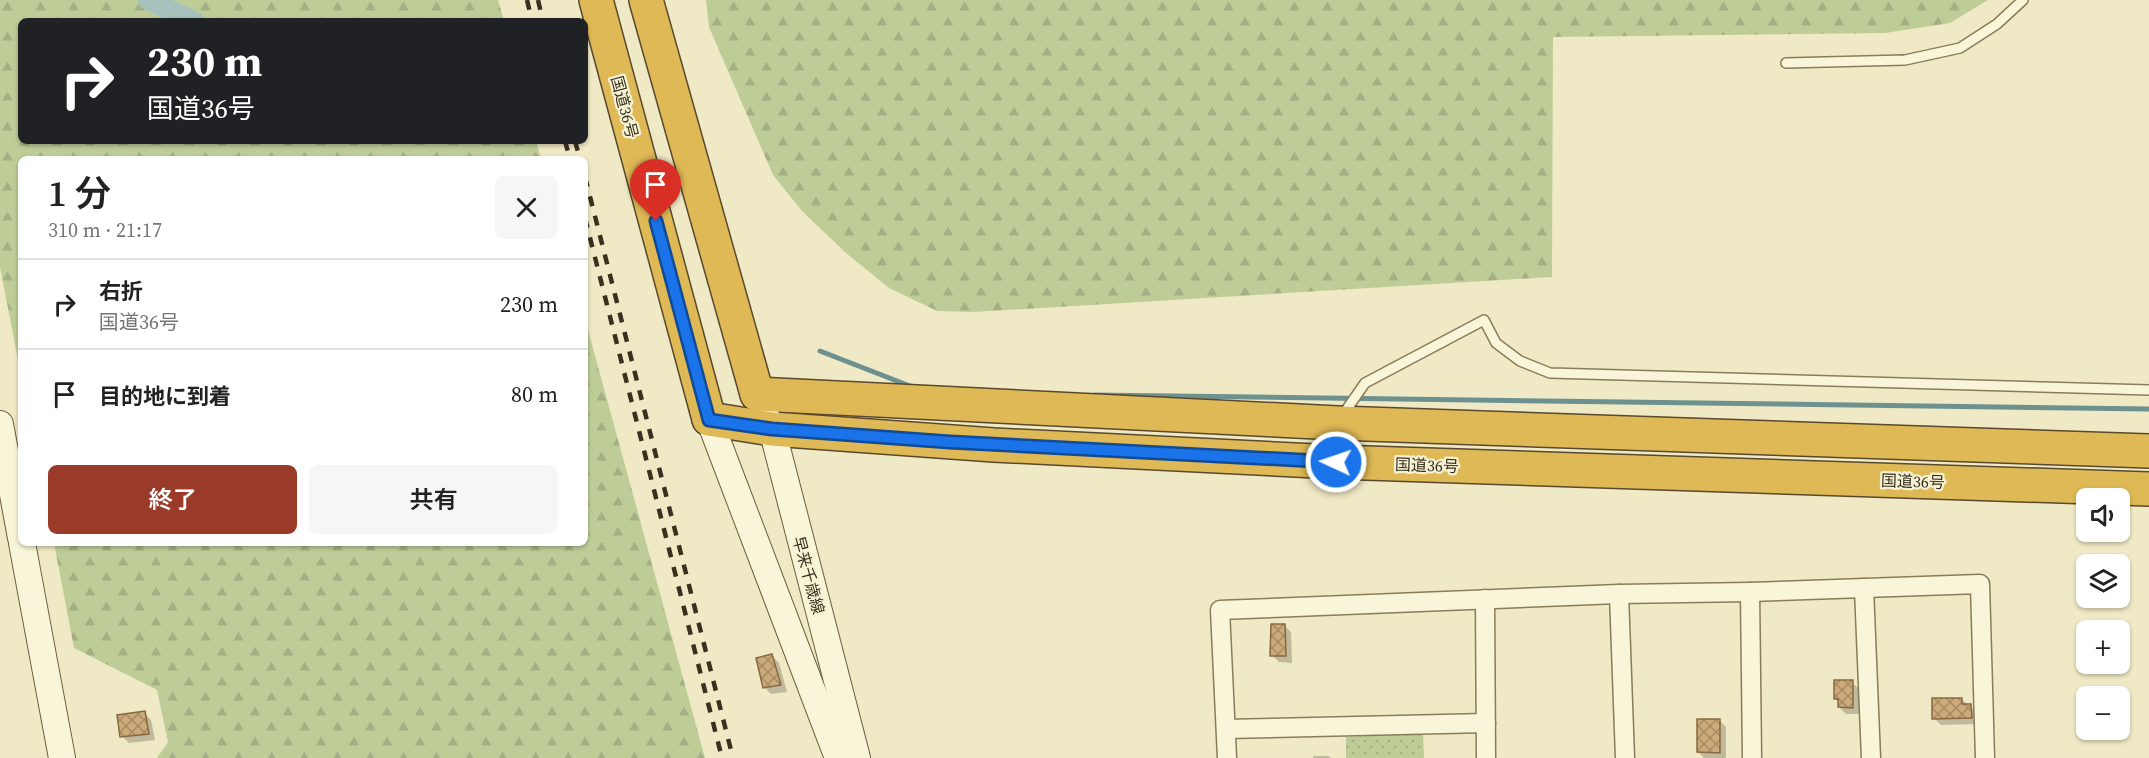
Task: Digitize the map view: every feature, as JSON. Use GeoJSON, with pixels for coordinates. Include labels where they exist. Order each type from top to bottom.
{"type":"FeatureCollection","features":[{"type":"Feature","properties":{"kind":"highway","name":"国道36号"},"geometry":{"type":"LineString","coordinates":[[596,0],[709,420],[772,429],[994,445],[1337,443],[2149,451]]}},
{"type":"Feature","properties":{"kind":"highway"},"geometry":{"type":"LineString","coordinates":[[645,0],[757,394],[709,420]]}},
{"type":"Feature","properties":{"kind":"highway","name":"国道36号"},"geometry":{"type":"LineString","coordinates":[[757,394],[1337,443],[2149,489]]}},
{"type":"Feature","properties":{"kind":"main road","name":"早来千歳線"},"geometry":{"type":"LineString","coordinates":[[757,394],[772,429],[857,758]]}},
{"type":"Feature","properties":{"kind":"main road","name":"早来千歳線"},"geometry":{"type":"LineString","coordinates":[[709,420],[838,758]]}},
{"type":"Feature","properties":{"kind":"main road"},"geometry":{"type":"LineString","coordinates":[[0,424],[18,522]]}},
{"type":"Feature","properties":{"kind":"main road"},"geometry":{"type":"LineString","coordinates":[[23,546],[62,758]]}},
{"type":"Feature","properties":{"kind":"street"},"geometry":{"type":"LineString","coordinates":[[1227,758],[1220,610],[1619,594],[1980,584],[1985,758]]}},
{"type":"Feature","properties":{"kind":"street"},"geometry":{"type":"LineString","coordinates":[[1864,588],[1871,758]]}},
{"type":"Feature","properties":{"kind":"street"},"geometry":{"type":"LineString","coordinates":[[1750,592],[1752,758]]}},
{"type":"Feature","properties":{"kind":"street"},"geometry":{"type":"LineString","coordinates":[[1619,594],[1624,758]]}},
{"type":"Feature","properties":{"kind":"street"},"geometry":{"type":"LineString","coordinates":[[1485,599],[1486,758]]}},
{"type":"Feature","properties":{"kind":"street"},"geometry":{"type":"LineString","coordinates":[[1226,729],[1486,723]]}},
{"type":"Feature","properties":{"kind":"lane"},"geometry":{"type":"LineString","coordinates":[[1786,63],[1905,60],[1960,48],[1997,24],[2023,0]]}},
{"type":"Feature","properties":{"kind":"lane"},"geometry":{"type":"LineString","coordinates":[[1337,443],[1365,383],[1484,320],[1496,343],[1520,361],[1550,373],[2149,390]]}},
{"type":"Feature","properties":{"kind":"green space"},"geometry":{"type":"Polygon","coordinates":[[[0,0],[498,0],[503,18],[18,18],[18,144],[537,144],[540,156],[18,156],[18,360],[0,267],[0,0]]]}},
{"type":"Feature","properties":{"kind":"green space"},"geometry":{"type":"Polygon","coordinates":[[[706,0],[1988,0],[1950,23],[1885,33],[1553,37],[1552,277],[973,312],[937,311],[889,288],[846,253],[802,211],[773,175],[709,27],[706,0]]]}},
{"type":"Feature","properties":{"kind":"green space"},"geometry":{"type":"Polygon","coordinates":[[[588,330],[705,758],[157,758],[168,742],[157,690],[74,648],[55,546],[588,546],[588,330]]]}},
{"type":"Feature","properties":{"kind":"green space"},"geometry":{"type":"Polygon","coordinates":[[[1423,733],[1424,758],[1346,758],[1346,737],[1423,733]]]}},
{"type":"Feature","properties":{"kind":"building"},"geometry":{"type":"Polygon","coordinates":[[[1271,624],[1285,624],[1286,656],[1270,656],[1271,624]]]}},
{"type":"Feature","properties":{"kind":"building"},"geometry":{"type":"Polygon","coordinates":[[[772,654],[781,685],[763,688],[756,658],[772,654]]]}},
{"type":"Feature","properties":{"kind":"building"},"geometry":{"type":"Polygon","coordinates":[[[1834,680],[1853,680],[1853,708],[1838,707],[1838,699],[1834,699],[1834,680]]]}},
{"type":"Feature","properties":{"kind":"building"},"geometry":{"type":"Polygon","coordinates":[[[1932,698],[1962,698],[1962,704],[1971,704],[1972,718],[1932,719],[1932,698]]]}},
{"type":"Feature","properties":{"kind":"building"},"geometry":{"type":"Polygon","coordinates":[[[145,711],[149,734],[120,737],[117,715],[145,711]]]}},
{"type":"Feature","properties":{"kind":"building"},"geometry":{"type":"Polygon","coordinates":[[[1697,719],[1720,719],[1720,753],[1697,752],[1697,719]]]}},
{"type":"Feature","properties":{"kind":"waterway"},"geometry":{"type":"LineString","coordinates":[[148,0],[187,18]]}},
{"type":"Feature","properties":{"kind":"waterway"},"geometry":{"type":"LineString","coordinates":[[820,351],[915,388]]}},
{"type":"Feature","properties":{"kind":"waterway"},"geometry":{"type":"LineString","coordinates":[[1095,395],[2149,409]]}},
{"type":"Feature","properties":{"kind":"railway"},"geometry":{"type":"LineString","coordinates":[[527,0],[531,18]]}},
{"type":"Feature","properties":{"kind":"railway"},"geometry":{"type":"LineString","coordinates":[[538,0],[542,18]]}},
{"type":"Feature","properties":{"kind":"railway"},"geometry":{"type":"LineString","coordinates":[[566,144],[569,156]]}},
{"type":"Feature","properties":{"kind":"railway"},"geometry":{"type":"LineString","coordinates":[[576,144],[579,156]]}},
{"type":"Feature","properties":{"kind":"railway"},"geometry":{"type":"LineString","coordinates":[[588,189],[733,758]]}},
{"type":"Feature","properties":{"kind":"railway"},"geometry":{"type":"LineString","coordinates":[[588,230],[722,758]]}},
{"type":"Feature","properties":{"kind":"route"},"geometry":{"type":"LineString","coordinates":[[656,221],[709,420],[772,429],[994,445],[1336,462]]}}]}
